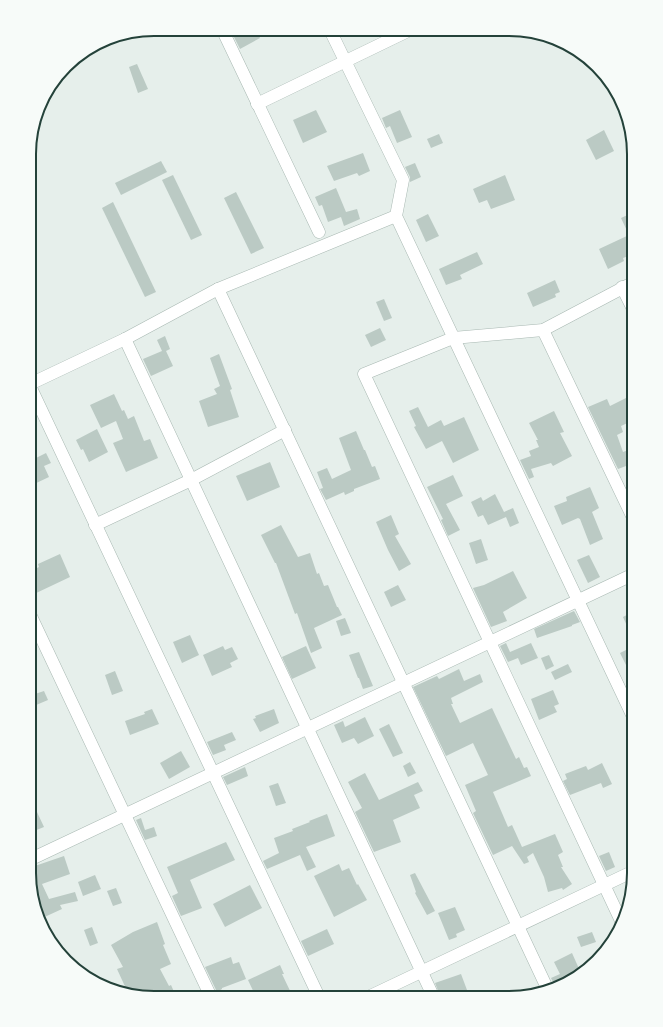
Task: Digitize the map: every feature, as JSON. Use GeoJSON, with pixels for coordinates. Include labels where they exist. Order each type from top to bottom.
{"type":"FeatureCollection","features":[{"type":"Feature","properties":{"kind":"street"},"geometry":{"type":"LineString","coordinates":[[225,36],[319,232]]}},
{"type":"Feature","properties":{"kind":"street"},"geometry":{"type":"LineString","coordinates":[[333,36],[403,180],[396,216],[627,704]]}},
{"type":"Feature","properties":{"kind":"street"},"geometry":{"type":"LineString","coordinates":[[257,104],[397,36]]}},
{"type":"Feature","properties":{"kind":"street"},"geometry":{"type":"LineString","coordinates":[[36,382],[125,339],[218,289],[396,216]]}},
{"type":"Feature","properties":{"kind":"street"},"geometry":{"type":"LineString","coordinates":[[619,916],[364,374],[453,338],[543,330],[627,285]]}},
{"type":"Feature","properties":{"kind":"street"},"geometry":{"type":"LineString","coordinates":[[622,287],[627,297]]}},
{"type":"Feature","properties":{"kind":"street"},"geometry":{"type":"LineString","coordinates":[[218,289],[546,985]]}},
{"type":"Feature","properties":{"kind":"street"},"geometry":{"type":"LineString","coordinates":[[543,330],[627,505]]}},
{"type":"Feature","properties":{"kind":"street"},"geometry":{"type":"LineString","coordinates":[[125,339],[431,991]]}},
{"type":"Feature","properties":{"kind":"street"},"geometry":{"type":"LineString","coordinates":[[36,398],[316,991]]}},
{"type":"Feature","properties":{"kind":"street"},"geometry":{"type":"LineString","coordinates":[[95,525],[191,480],[285,430]]}},
{"type":"Feature","properties":{"kind":"street"},"geometry":{"type":"LineString","coordinates":[[36,857],[627,577]]}},
{"type":"Feature","properties":{"kind":"street"},"geometry":{"type":"LineString","coordinates":[[36,627],[208,991]]}},
{"type":"Feature","properties":{"kind":"street"},"geometry":{"type":"LineString","coordinates":[[381,991],[627,875]]}},
{"type":"Feature","properties":{"kind":"building"},"geometry":{"type":"Polygon","coordinates":[[[234,36],[259,36],[260,38],[240,49],[234,36]]]}},
{"type":"Feature","properties":{"kind":"building"},"geometry":{"type":"Polygon","coordinates":[[[137,64],[148,89],[138,93],[129,67],[137,64]]]}},
{"type":"Feature","properties":{"kind":"building"},"geometry":{"type":"Polygon","coordinates":[[[316,110],[327,132],[303,143],[293,120],[316,110]]]}},
{"type":"Feature","properties":{"kind":"building"},"geometry":{"type":"Polygon","coordinates":[[[400,110],[412,137],[397,143],[390,126],[386,128],[382,118],[400,110]]]}},
{"type":"Feature","properties":{"kind":"building"},"geometry":{"type":"Polygon","coordinates":[[[604,130],[614,151],[596,160],[586,140],[604,130]]]}},
{"type":"Feature","properties":{"kind":"building"},"geometry":{"type":"Polygon","coordinates":[[[439,134],[443,143],[431,148],[427,139],[439,134]]]}},
{"type":"Feature","properties":{"kind":"building"},"geometry":{"type":"Polygon","coordinates":[[[363,153],[370,171],[359,176],[357,173],[334,181],[327,166],[363,153]]]}},
{"type":"Feature","properties":{"kind":"building"},"geometry":{"type":"Polygon","coordinates":[[[161,161],[167,172],[121,195],[115,183],[161,161]]]}},
{"type":"Feature","properties":{"kind":"building"},"geometry":{"type":"Polygon","coordinates":[[[415,163],[421,177],[410,182],[410,177],[405,167],[415,163]]]}},
{"type":"Feature","properties":{"kind":"building"},"geometry":{"type":"Polygon","coordinates":[[[173,175],[202,235],[191,240],[162,180],[173,175]]]}},
{"type":"Feature","properties":{"kind":"building"},"geometry":{"type":"Polygon","coordinates":[[[505,175],[515,200],[491,209],[487,200],[479,203],[473,189],[505,175]]]}},
{"type":"Feature","properties":{"kind":"building"},"geometry":{"type":"Polygon","coordinates":[[[336,188],[346,212],[357,209],[360,219],[344,226],[341,217],[328,222],[322,205],[319,206],[315,197],[336,188]]]}},
{"type":"Feature","properties":{"kind":"building"},"geometry":{"type":"Polygon","coordinates":[[[236,192],[264,248],[251,254],[224,198],[236,192]]]}},
{"type":"Feature","properties":{"kind":"building"},"geometry":{"type":"Polygon","coordinates":[[[113,202],[156,292],[145,297],[102,208],[113,202]]]}},
{"type":"Feature","properties":{"kind":"building"},"geometry":{"type":"Polygon","coordinates":[[[428,214],[439,236],[426,242],[416,220],[428,214]]]}},
{"type":"Feature","properties":{"kind":"building"},"geometry":{"type":"Polygon","coordinates":[[[627,215],[627,231],[621,218],[627,215]]]}},
{"type":"Feature","properties":{"kind":"building"},"geometry":{"type":"Polygon","coordinates":[[[627,236],[627,257],[623,258],[624,261],[608,269],[599,249],[627,236]]]}},
{"type":"Feature","properties":{"kind":"building"},"geometry":{"type":"Polygon","coordinates":[[[477,252],[483,264],[460,275],[462,279],[446,285],[439,269],[477,252]]]}},
{"type":"Feature","properties":{"kind":"building"},"geometry":{"type":"Polygon","coordinates":[[[555,280],[560,292],[555,294],[556,297],[533,307],[527,293],[555,280]]]}},
{"type":"Feature","properties":{"kind":"building"},"geometry":{"type":"Polygon","coordinates":[[[384,299],[392,318],[384,321],[376,302],[384,299]]]}},
{"type":"Feature","properties":{"kind":"building"},"geometry":{"type":"Polygon","coordinates":[[[380,328],[386,340],[371,347],[365,335],[380,328]]]}},
{"type":"Feature","properties":{"kind":"building"},"geometry":{"type":"Polygon","coordinates":[[[165,336],[170,349],[166,351],[173,366],[151,376],[143,359],[162,351],[157,340],[165,336]]]}},
{"type":"Feature","properties":{"kind":"building"},"geometry":{"type":"Polygon","coordinates":[[[219,354],[232,389],[230,390],[239,417],[208,427],[199,401],[217,394],[214,389],[220,386],[210,358],[219,354]]]}},
{"type":"Feature","properties":{"kind":"building"},"geometry":{"type":"Polygon","coordinates":[[[114,394],[122,411],[124,410],[128,419],[134,416],[144,441],[150,439],[158,458],[126,472],[113,443],[123,439],[116,421],[101,428],[90,405],[114,394]]]}},
{"type":"Feature","properties":{"kind":"building"},"geometry":{"type":"Polygon","coordinates":[[[627,398],[627,423],[621,426],[623,432],[617,435],[623,452],[627,451],[627,466],[618,469],[588,407],[607,399],[610,406],[627,398]]]}},
{"type":"Feature","properties":{"kind":"building"},"geometry":{"type":"Polygon","coordinates":[[[418,407],[428,427],[441,420],[444,426],[464,417],[479,450],[453,463],[442,441],[426,449],[414,427],[416,426],[409,411],[418,407]]]}},
{"type":"Feature","properties":{"kind":"building"},"geometry":{"type":"Polygon","coordinates":[[[554,411],[564,432],[560,433],[572,456],[553,466],[551,463],[531,469],[534,477],[529,479],[520,460],[531,456],[529,451],[539,447],[536,440],[538,440],[529,423],[554,411]]]}},
{"type":"Feature","properties":{"kind":"building"},"geometry":{"type":"Polygon","coordinates":[[[97,429],[108,452],[89,462],[83,449],[81,450],[76,440],[97,429]]]}},
{"type":"Feature","properties":{"kind":"building"},"geometry":{"type":"Polygon","coordinates":[[[356,431],[372,467],[375,466],[380,479],[354,489],[354,491],[345,495],[344,492],[326,500],[320,489],[323,488],[317,472],[327,468],[332,479],[351,470],[339,438],[356,431]]]}},
{"type":"Feature","properties":{"kind":"building"},"geometry":{"type":"Polygon","coordinates":[[[46,453],[51,463],[44,466],[49,477],[36,483],[36,458],[46,453]]]}},
{"type":"Feature","properties":{"kind":"building"},"geometry":{"type":"Polygon","coordinates":[[[270,462],[280,487],[247,501],[236,476],[270,462]]]}},
{"type":"Feature","properties":{"kind":"building"},"geometry":{"type":"Polygon","coordinates":[[[453,475],[463,496],[446,504],[460,530],[448,536],[441,520],[443,519],[427,487],[453,475]]]}},
{"type":"Feature","properties":{"kind":"building"},"geometry":{"type":"Polygon","coordinates":[[[590,487],[599,508],[592,512],[603,539],[590,545],[580,519],[578,518],[562,525],[554,506],[567,501],[566,497],[590,487]]]}},
{"type":"Feature","properties":{"kind":"building"},"geometry":{"type":"Polygon","coordinates":[[[495,494],[504,512],[513,508],[519,523],[510,527],[506,517],[488,525],[483,515],[478,517],[471,502],[481,497],[483,501],[495,494]]]}},
{"type":"Feature","properties":{"kind":"building"},"geometry":{"type":"Polygon","coordinates":[[[391,515],[399,534],[395,536],[411,564],[399,571],[376,522],[391,515]]]}},
{"type":"Feature","properties":{"kind":"building"},"geometry":{"type":"Polygon","coordinates":[[[281,525],[298,557],[310,553],[317,574],[319,573],[324,586],[328,585],[342,615],[314,628],[322,648],[311,653],[297,613],[295,614],[276,563],[261,535],[281,525]]]}},
{"type":"Feature","properties":{"kind":"building"},"geometry":{"type":"Polygon","coordinates":[[[481,539],[488,560],[476,564],[469,543],[481,539]]]}},
{"type":"Feature","properties":{"kind":"building"},"geometry":{"type":"Polygon","coordinates":[[[60,554],[70,577],[36,593],[36,568],[39,567],[38,564],[60,554]]]}},
{"type":"Feature","properties":{"kind":"building"},"geometry":{"type":"Polygon","coordinates":[[[589,555],[600,577],[588,583],[577,560],[589,555]]]}},
{"type":"Feature","properties":{"kind":"building"},"geometry":{"type":"Polygon","coordinates":[[[513,571],[527,598],[503,612],[507,621],[491,627],[473,588],[484,585],[513,571]]]}},
{"type":"Feature","properties":{"kind":"building"},"geometry":{"type":"Polygon","coordinates":[[[398,585],[406,600],[391,607],[384,592],[398,585]]]}},
{"type":"Feature","properties":{"kind":"building"},"geometry":{"type":"Polygon","coordinates":[[[574,611],[580,622],[537,638],[534,629],[574,611]]]}},
{"type":"Feature","properties":{"kind":"building"},"geometry":{"type":"Polygon","coordinates":[[[627,615],[627,626],[623,617],[627,615]]]}},
{"type":"Feature","properties":{"kind":"building"},"geometry":{"type":"Polygon","coordinates":[[[345,618],[351,633],[341,636],[336,621],[345,618]]]}},
{"type":"Feature","properties":{"kind":"building"},"geometry":{"type":"Polygon","coordinates":[[[190,635],[199,655],[182,663],[173,642],[190,635]]]}},
{"type":"Feature","properties":{"kind":"building"},"geometry":{"type":"Polygon","coordinates":[[[506,643],[510,652],[531,643],[538,658],[521,665],[518,658],[508,662],[500,646],[506,643]]]}},
{"type":"Feature","properties":{"kind":"building"},"geometry":{"type":"Polygon","coordinates":[[[223,646],[225,650],[232,647],[238,659],[230,663],[232,667],[212,676],[203,655],[223,646]]]}},
{"type":"Feature","properties":{"kind":"building"},"geometry":{"type":"Polygon","coordinates":[[[306,646],[316,668],[292,679],[282,657],[306,646]]]}},
{"type":"Feature","properties":{"kind":"building"},"geometry":{"type":"Polygon","coordinates":[[[627,650],[627,664],[626,665],[620,653],[627,650]]]}},
{"type":"Feature","properties":{"kind":"building"},"geometry":{"type":"Polygon","coordinates":[[[359,652],[373,686],[363,689],[349,655],[359,652]]]}},
{"type":"Feature","properties":{"kind":"building"},"geometry":{"type":"Polygon","coordinates":[[[549,655],[554,666],[546,670],[541,658],[549,655]]]}},
{"type":"Feature","properties":{"kind":"building"},"geometry":{"type":"Polygon","coordinates":[[[568,664],[572,672],[555,680],[551,672],[568,664]]]}},
{"type":"Feature","properties":{"kind":"building"},"geometry":{"type":"Polygon","coordinates":[[[459,669],[464,681],[480,674],[483,682],[451,698],[453,704],[451,704],[460,723],[492,708],[516,759],[519,757],[524,768],[527,767],[531,776],[493,792],[508,827],[512,825],[522,847],[555,834],[563,852],[558,855],[563,867],[561,867],[572,884],[563,890],[562,888],[548,892],[544,877],[533,853],[527,857],[529,862],[524,864],[512,846],[493,855],[473,813],[476,811],[465,785],[488,775],[473,743],[446,756],[413,687],[437,676],[439,679],[459,669]]]}},
{"type":"Feature","properties":{"kind":"building"},"geometry":{"type":"Polygon","coordinates":[[[115,671],[123,691],[112,695],[105,675],[115,671]]]}},
{"type":"Feature","properties":{"kind":"building"},"geometry":{"type":"Polygon","coordinates":[[[553,690],[559,704],[554,706],[557,712],[539,720],[531,699],[553,690]]]}},
{"type":"Feature","properties":{"kind":"building"},"geometry":{"type":"Polygon","coordinates":[[[44,691],[48,700],[36,705],[36,694],[44,691]]]}},
{"type":"Feature","properties":{"kind":"building"},"geometry":{"type":"Polygon","coordinates":[[[152,709],[159,724],[130,735],[125,721],[145,714],[144,712],[152,709]]]}},
{"type":"Feature","properties":{"kind":"building"},"geometry":{"type":"Polygon","coordinates":[[[274,709],[279,723],[260,732],[253,719],[256,718],[255,716],[274,709]]]}},
{"type":"Feature","properties":{"kind":"building"},"geometry":{"type":"Polygon","coordinates":[[[365,717],[374,736],[358,744],[354,738],[342,743],[334,725],[343,721],[345,727],[365,717]]]}},
{"type":"Feature","properties":{"kind":"building"},"geometry":{"type":"Polygon","coordinates":[[[389,724],[403,753],[393,757],[379,729],[389,724]]]}},
{"type":"Feature","properties":{"kind":"building"},"geometry":{"type":"Polygon","coordinates":[[[232,732],[236,740],[224,745],[226,750],[213,755],[207,742],[232,732]]]}},
{"type":"Feature","properties":{"kind":"building"},"geometry":{"type":"Polygon","coordinates":[[[181,751],[190,767],[169,779],[160,763],[181,751]]]}},
{"type":"Feature","properties":{"kind":"building"},"geometry":{"type":"Polygon","coordinates":[[[410,762],[416,773],[408,777],[403,766],[410,762]]]}},
{"type":"Feature","properties":{"kind":"building"},"geometry":{"type":"Polygon","coordinates":[[[602,763],[612,784],[603,788],[601,783],[570,795],[563,781],[567,779],[565,774],[586,766],[588,770],[602,763]]]}},
{"type":"Feature","properties":{"kind":"building"},"geometry":{"type":"Polygon","coordinates":[[[245,767],[248,776],[227,785],[223,777],[245,767]]]}},
{"type":"Feature","properties":{"kind":"building"},"geometry":{"type":"Polygon","coordinates":[[[365,773],[379,800],[418,782],[423,791],[414,795],[420,808],[393,820],[401,842],[374,852],[355,812],[362,808],[348,782],[365,773]]]}},
{"type":"Feature","properties":{"kind":"building"},"geometry":{"type":"Polygon","coordinates":[[[278,783],[286,803],[276,806],[269,786],[278,783]]]}},
{"type":"Feature","properties":{"kind":"building"},"geometry":{"type":"Polygon","coordinates":[[[36,810],[44,827],[36,830],[36,810]]]}},
{"type":"Feature","properties":{"kind":"building"},"geometry":{"type":"Polygon","coordinates":[[[327,814],[335,836],[306,847],[316,867],[307,871],[300,855],[267,869],[263,861],[279,853],[274,838],[293,831],[292,829],[327,814]]]}},
{"type":"Feature","properties":{"kind":"building"},"geometry":{"type":"Polygon","coordinates":[[[141,818],[145,830],[154,827],[157,836],[145,840],[136,820],[141,818]]]}},
{"type":"Feature","properties":{"kind":"building"},"geometry":{"type":"Polygon","coordinates":[[[226,842],[235,860],[190,880],[202,908],[181,916],[172,896],[178,893],[167,867],[226,842]]]}},
{"type":"Feature","properties":{"kind":"building"},"geometry":{"type":"Polygon","coordinates":[[[609,852],[615,867],[606,871],[599,856],[609,852]]]}},
{"type":"Feature","properties":{"kind":"building"},"geometry":{"type":"Polygon","coordinates":[[[64,856],[70,874],[42,884],[49,899],[75,892],[78,901],[60,905],[62,909],[45,917],[38,896],[36,866],[64,856]]]}},
{"type":"Feature","properties":{"kind":"building"},"geometry":{"type":"Polygon","coordinates":[[[339,864],[342,871],[349,868],[357,885],[358,884],[367,900],[334,917],[314,876],[339,864]]]}},
{"type":"Feature","properties":{"kind":"building"},"geometry":{"type":"Polygon","coordinates":[[[415,873],[435,911],[427,915],[415,893],[416,892],[410,875],[415,873]]]}},
{"type":"Feature","properties":{"kind":"building"},"geometry":{"type":"Polygon","coordinates":[[[95,875],[101,889],[83,896],[78,882],[95,875]]]}},
{"type":"Feature","properties":{"kind":"building"},"geometry":{"type":"Polygon","coordinates":[[[250,885],[262,908],[225,927],[213,904],[250,885]]]}},
{"type":"Feature","properties":{"kind":"building"},"geometry":{"type":"Polygon","coordinates":[[[116,888],[122,903],[113,906],[107,891],[116,888]]]}},
{"type":"Feature","properties":{"kind":"building"},"geometry":{"type":"Polygon","coordinates":[[[455,907],[465,930],[456,934],[457,937],[449,940],[438,913],[455,907]]]}},
{"type":"Feature","properties":{"kind":"building"},"geometry":{"type":"Polygon","coordinates":[[[157,922],[165,944],[163,945],[171,964],[160,969],[169,986],[171,985],[174,991],[139,990],[125,987],[117,969],[123,967],[111,945],[133,932],[157,922]]]}},
{"type":"Feature","properties":{"kind":"building"},"geometry":{"type":"Polygon","coordinates":[[[92,927],[98,943],[90,946],[84,930],[92,927]]]}},
{"type":"Feature","properties":{"kind":"building"},"geometry":{"type":"Polygon","coordinates":[[[327,929],[334,944],[308,956],[301,941],[327,929]]]}},
{"type":"Feature","properties":{"kind":"building"},"geometry":{"type":"Polygon","coordinates":[[[592,932],[596,942],[581,947],[577,937],[592,932]]]}},
{"type":"Feature","properties":{"kind":"building"},"geometry":{"type":"Polygon","coordinates":[[[572,953],[579,968],[553,982],[551,978],[560,974],[554,962],[572,953]]]}},
{"type":"Feature","properties":{"kind":"building"},"geometry":{"type":"Polygon","coordinates":[[[231,957],[233,964],[239,962],[246,979],[217,991],[205,967],[231,957]]]}},
{"type":"Feature","properties":{"kind":"building"},"geometry":{"type":"Polygon","coordinates":[[[280,965],[284,974],[282,974],[290,991],[253,991],[248,980],[280,965]]]}},
{"type":"Feature","properties":{"kind":"building"},"geometry":{"type":"Polygon","coordinates":[[[461,974],[467,991],[438,991],[435,983],[461,974]]]}}]}
